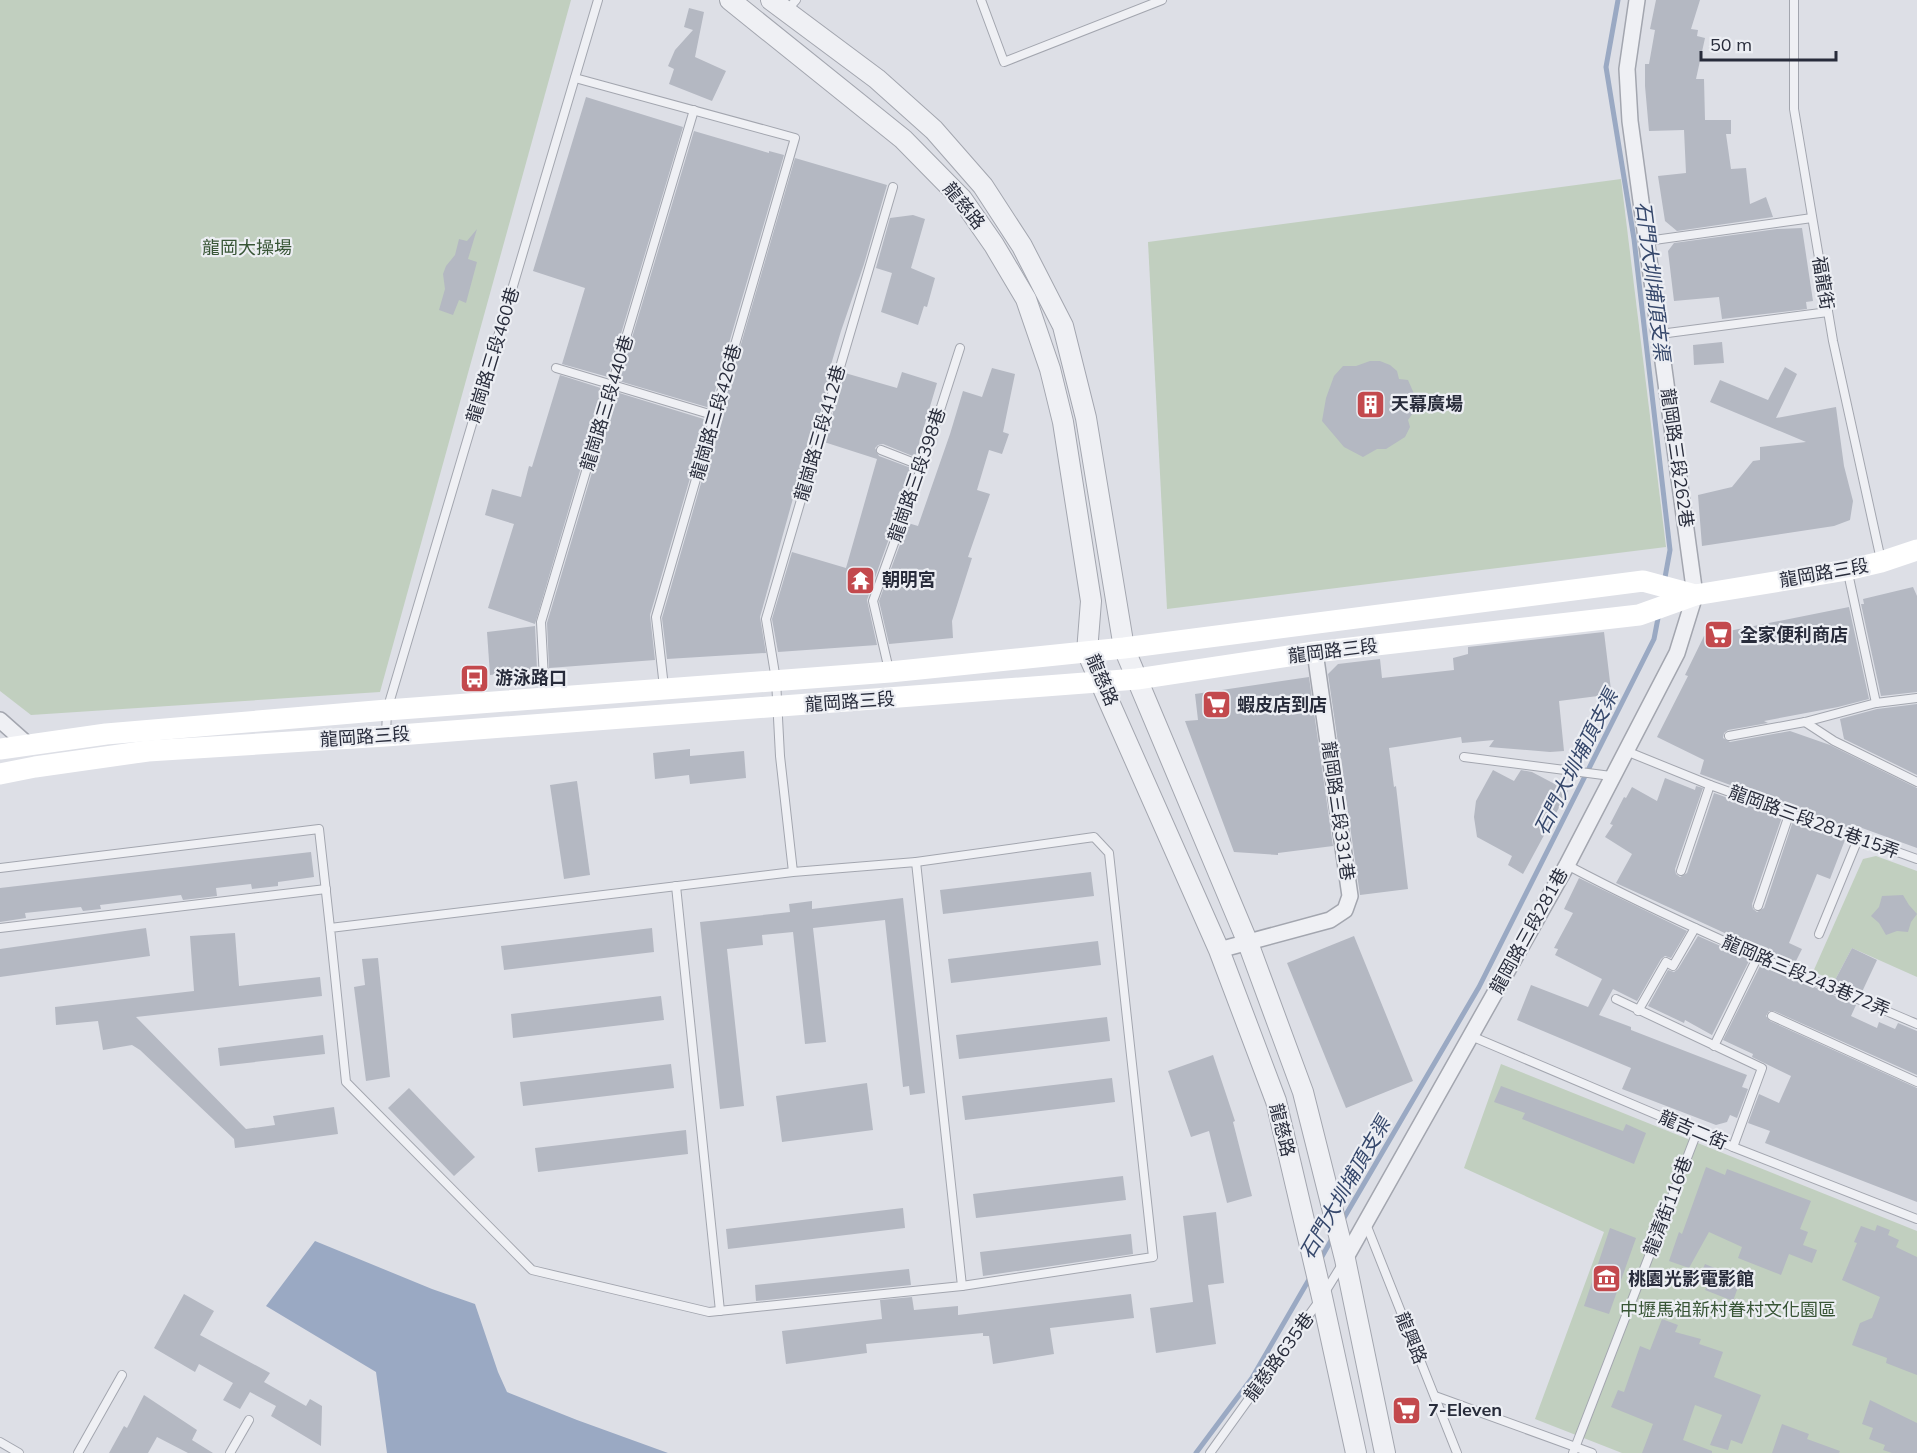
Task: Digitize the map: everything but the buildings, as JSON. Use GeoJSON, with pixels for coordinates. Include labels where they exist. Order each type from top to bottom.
{"type":"FeatureCollection","features":[{"type":"Feature","properties":{"kind":"main road","name":"龍岡路三段"},"geometry":{"type":"LineString","coordinates":[[0,774],[148,751],[386,736],[1137,679],[1315,652],[1640,615],[1695,595],[1847,570],[1917,550]]}},
{"type":"Feature","properties":{"kind":"main road","name":"龍岡路三段"},"geometry":{"type":"LineString","coordinates":[[0,749],[106,734],[664,688],[890,672],[1087,652],[1643,581],[1695,595]]}},
{"type":"Feature","properties":{"kind":"street","name":"龍慈路"},"geometry":{"type":"LineString","coordinates":[[730,0],[903,139],[962,200],[994,245],[1026,299],[1050,369],[1063,422],[1091,601],[1087,652],[1219,950],[1276,1101],[1356,1453]]}},
{"type":"Feature","properties":{"kind":"street","name":"龍岡路三段262巷"},"geometry":{"type":"LineString","coordinates":[[1637,0],[1628,69],[1630,121],[1695,595]]}},
{"type":"Feature","properties":{"kind":"street","name":"龍慈路"},"geometry":{"type":"LineString","coordinates":[[784,4],[877,79],[934,130],[983,186],[1022,246],[1064,326],[1086,418],[1124,648],[1248,943],[1303,1092],[1345,1259],[1385,1453]]}},
{"type":"Feature","properties":{"kind":"street","name":"龍岡路三段281巷"},"geometry":{"type":"LineString","coordinates":[[1345,1259],[1567,865],[1611,776],[1677,653],[1695,595]]}},
{"type":"Feature","properties":{"kind":"street","name":"龍岡路三段331巷"},"geometry":{"type":"LineString","coordinates":[[1219,950],[1330,920],[1345,910],[1350,896],[1315,652]]}},
{"type":"Feature","properties":{"kind":"street"},"geometry":{"type":"LineString","coordinates":[[0,720],[27,744]]}},
{"type":"Feature","properties":{"kind":"lane","name":"龍崗路三段460巷"},"geometry":{"type":"LineString","coordinates":[[386,736],[387,710],[598,0]]}},
{"type":"Feature","properties":{"kind":"lane"},"geometry":{"type":"LineString","coordinates":[[981,0],[1004,62],[1162,0]]}},
{"type":"Feature","properties":{"kind":"lane","name":"福龍街"},"geometry":{"type":"LineString","coordinates":[[1794,0],[1794,109],[1828,312],[1881,562]]}},
{"type":"Feature","properties":{"kind":"lane"},"geometry":{"type":"LineString","coordinates":[[575,78],[693,110]]}},
{"type":"Feature","properties":{"kind":"lane","name":"龍崗路三段426巷"},"geometry":{"type":"LineString","coordinates":[[664,688],[656,617],[795,138],[693,110]]}},
{"type":"Feature","properties":{"kind":"lane","name":"龍崗路三段440巷"},"geometry":{"type":"LineString","coordinates":[[545,698],[541,622],[693,110]]}},
{"type":"Feature","properties":{"kind":"lane","name":"龍崗路三段412巷"},"geometry":{"type":"LineString","coordinates":[[793,872],[780,756],[776,680],[766,618],[893,187]]}},
{"type":"Feature","properties":{"kind":"lane"},"geometry":{"type":"LineString","coordinates":[[1647,241],[1812,218]]}},
{"type":"Feature","properties":{"kind":"lane"},"geometry":{"type":"LineString","coordinates":[[1660,334],[1828,312]]}},
{"type":"Feature","properties":{"kind":"lane","name":"龍崗路三段398巷"},"geometry":{"type":"LineString","coordinates":[[890,672],[873,601],[922,466],[960,348]]}},
{"type":"Feature","properties":{"kind":"lane"},"geometry":{"type":"LineString","coordinates":[[556,368],[716,416]]}},
{"type":"Feature","properties":{"kind":"lane"},"geometry":{"type":"LineString","coordinates":[[880,450],[922,466]]}},
{"type":"Feature","properties":{"kind":"lane"},"geometry":{"type":"LineString","coordinates":[[1847,570],[1876,703]]}},
{"type":"Feature","properties":{"kind":"lane"},"geometry":{"type":"LineString","coordinates":[[1729,736],[1805,722],[1876,703],[1917,698]]}},
{"type":"Feature","properties":{"kind":"lane"},"geometry":{"type":"LineString","coordinates":[[1805,722],[1834,741],[1917,782]]}},
{"type":"Feature","properties":{"kind":"lane"},"geometry":{"type":"LineString","coordinates":[[27,744],[35,767]]}},
{"type":"Feature","properties":{"kind":"lane","name":"龍岡路三段281巷15弄"},"geometry":{"type":"LineString","coordinates":[[1626,751],[1710,785],[1917,859]]}},
{"type":"Feature","properties":{"kind":"lane"},"geometry":{"type":"LineString","coordinates":[[1464,757],[1611,776]]}},
{"type":"Feature","properties":{"kind":"lane","name":"龍岡路三段281巷15弄"},"geometry":{"type":"LineString","coordinates":[[1681,871],[1710,785]]}},
{"type":"Feature","properties":{"kind":"lane"},"geometry":{"type":"LineString","coordinates":[[1758,906],[1790,812]]}},
{"type":"Feature","properties":{"kind":"lane"},"geometry":{"type":"LineString","coordinates":[[0,868],[319,829],[346,1082],[532,1270],[709,1312],[962,1286],[1153,1257],[1109,853],[1094,837],[916,862],[793,872],[330,928]]}},
{"type":"Feature","properties":{"kind":"lane"},"geometry":{"type":"LineString","coordinates":[[1819,934],[1858,838]]}},
{"type":"Feature","properties":{"kind":"lane"},"geometry":{"type":"LineString","coordinates":[[916,862],[962,1286]]}},
{"type":"Feature","properties":{"kind":"lane","name":"龍岡路三段243巷72弄"},"geometry":{"type":"LineString","coordinates":[[1567,865],[1617,892],[1695,928],[1917,1024]]}},
{"type":"Feature","properties":{"kind":"lane"},"geometry":{"type":"LineString","coordinates":[[676,886],[720,1311]]}},
{"type":"Feature","properties":{"kind":"lane"},"geometry":{"type":"LineString","coordinates":[[0,928],[326,889]]}},
{"type":"Feature","properties":{"kind":"lane"},"geometry":{"type":"LineString","coordinates":[[1638,1011],[1666,962],[1673,966],[1695,928]]}},
{"type":"Feature","properties":{"kind":"lane"},"geometry":{"type":"LineString","coordinates":[[1714,1046],[1758,956]]}},
{"type":"Feature","properties":{"kind":"lane"},"geometry":{"type":"LineString","coordinates":[[1616,999],[1762,1068],[1733,1147]]}},
{"type":"Feature","properties":{"kind":"lane"},"geometry":{"type":"LineString","coordinates":[[1772,1016],[1917,1082]]}},
{"type":"Feature","properties":{"kind":"lane","name":"龍吉二街"},"geometry":{"type":"LineString","coordinates":[[1471,1036],[1696,1132],[1917,1219]]}},
{"type":"Feature","properties":{"kind":"lane","name":"龍清街116巷"},"geometry":{"type":"LineString","coordinates":[[1574,1450],[1696,1132]]}},
{"type":"Feature","properties":{"kind":"lane","name":"龍興路"},"geometry":{"type":"LineString","coordinates":[[1366,1223],[1457,1453]]}},
{"type":"Feature","properties":{"kind":"lane","name":"龍慈路635巷"},"geometry":{"type":"LineString","coordinates":[[1209,1453],[1322,1297],[1345,1259]]}},
{"type":"Feature","properties":{"kind":"lane"},"geometry":{"type":"LineString","coordinates":[[78,1453],[122,1375]]}},
{"type":"Feature","properties":{"kind":"lane"},"geometry":{"type":"LineString","coordinates":[[1435,1396],[1574,1450],[1592,1453]]}},
{"type":"Feature","properties":{"kind":"lane"},"geometry":{"type":"LineString","coordinates":[[230,1453],[249,1420]]}},
{"type":"Feature","properties":{"kind":"lane"},"geometry":{"type":"LineString","coordinates":[[0,1442],[19,1453]]}},
{"type":"Feature","properties":{"kind":"green space","name":"龍岡大操場"},"geometry":{"type":"Polygon","coordinates":[[[0,0],[571,0],[380,692],[31,715],[0,691],[0,0]]]}},
{"type":"Feature","properties":{"kind":"green space"},"geometry":{"type":"Polygon","coordinates":[[[1621,179],[1666,547],[1167,609],[1148,242],[1621,179]]]}},
{"type":"Feature","properties":{"kind":"green space"},"geometry":{"type":"Polygon","coordinates":[[[1876,856],[1917,871],[1917,977],[1852,948],[1835,980],[1813,972],[1863,859],[1876,856]]]}},
{"type":"Feature","properties":{"kind":"green space","name":"中壢馬祖新村眷村文化園區"},"geometry":{"type":"Polygon","coordinates":[[[1501,1064],[1917,1231],[1917,1453],[1622,1453],[1535,1419],[1604,1232],[1464,1168],[1501,1064]]]}},
{"type":"Feature","properties":{"kind":"water"},"geometry":{"type":"Polygon","coordinates":[[[315,1241],[475,1304],[507,1392],[668,1453],[387,1453],[376,1372],[266,1306],[315,1241]]]}},
{"type":"Feature","properties":{"kind":"waterway","name":"石門大圳埔頂支渠"},"geometry":{"type":"LineString","coordinates":[[1618,0],[1606,67],[1634,239],[1670,550],[1664,583]]}},
{"type":"Feature","properties":{"kind":"waterway","name":"石門大圳埔頂支渠"},"geometry":{"type":"LineString","coordinates":[[1341,1223],[1479,987],[1654,639],[1659,613]]}},
{"type":"Feature","properties":{"kind":"waterway","name":"石門大圳埔頂支渠"},"geometry":{"type":"LineString","coordinates":[[1320,1260],[1333,1237]]}},
{"type":"Feature","properties":{"kind":"waterway","name":"石門大圳埔頂支渠"},"geometry":{"type":"LineString","coordinates":[[1196,1453],[1252,1378],[1311,1276]]}},
{"type":"Feature","properties":{"kind":"place","name":"天幕廣場"},"geometry":{"type":"Point","coordinates":[1370,404]}},
{"type":"Feature","properties":{"kind":"place","name":"朝明宮"},"geometry":{"type":"Point","coordinates":[861,580]}},
{"type":"Feature","properties":{"kind":"place","name":"全家便利商店"},"geometry":{"type":"Point","coordinates":[1719,635]}},
{"type":"Feature","properties":{"kind":"place","name":"游泳路口"},"geometry":{"type":"Point","coordinates":[474,678]}},
{"type":"Feature","properties":{"kind":"place","name":"蝦皮店到店"},"geometry":{"type":"Point","coordinates":[1216,705]}},
{"type":"Feature","properties":{"kind":"place","name":"桃園光影電影館"},"geometry":{"type":"Point","coordinates":[1607,1279]}},
{"type":"Feature","properties":{"kind":"place","name":"7-Eleven"},"geometry":{"type":"Point","coordinates":[1407,1410]}}]}
